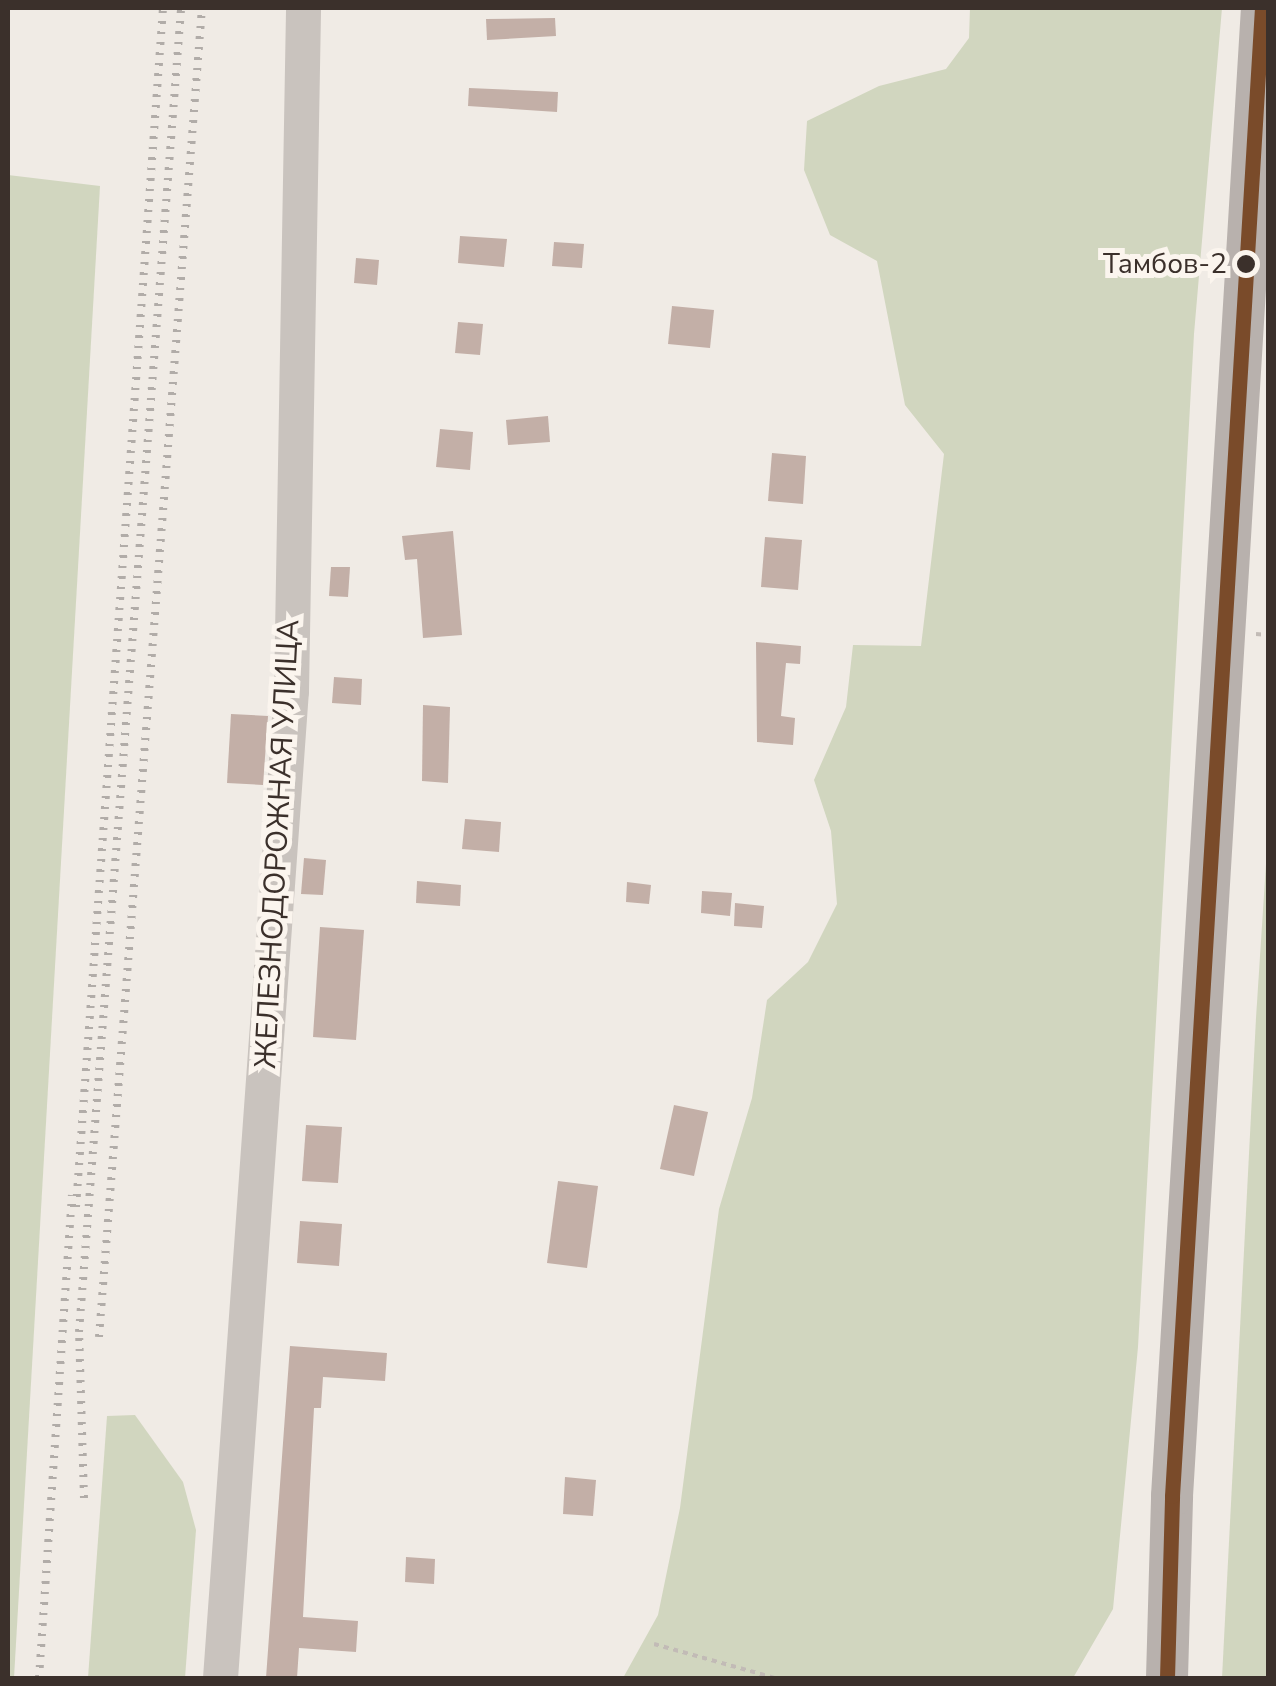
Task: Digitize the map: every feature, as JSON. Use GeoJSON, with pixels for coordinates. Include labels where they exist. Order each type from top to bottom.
{"type":"FeatureCollection","features":[{"type":"Feature","properties":{"kind":"main road"},"geometry":{"type":"LineString","coordinates":[[1168,1678],[1173,1476],[1238,338],[1262,8]]}},
{"type":"Feature","properties":{"kind":"street","name":"ЖЕЛЕЗНОДОРОЖНАЯ УЛИЦА"},"geometry":{"type":"LineString","coordinates":[[220,1678],[291,691],[304,8]]}},
{"type":"Feature","properties":{"kind":"path"},"geometry":{"type":"LineString","coordinates":[[654,1644],[774,1678]]}},
{"type":"Feature","properties":{"kind":"green space"},"geometry":{"type":"Polygon","coordinates":[[[970,8],[1222,8],[1194,334],[1138,1347],[1113,1609],[1073,1678],[623,1678],[658,1615],[680,1508],[719,1209],[752,1098],[767,1000],[808,962],[837,904],[831,831],[814,780],[846,707],[853,645],[921,646],[944,454],[905,405],[877,261],[830,235],[804,170],[807,121],[879,86],[946,69],[969,38],[970,8]]]}},
{"type":"Feature","properties":{"kind":"green space"},"geometry":{"type":"Polygon","coordinates":[[[8,175],[100,186],[14,1678],[8,1678],[8,175]]]}},
{"type":"Feature","properties":{"kind":"green space"},"geometry":{"type":"Polygon","coordinates":[[[1268,833],[1268,1678],[1222,1678],[1256,1018],[1268,833]]]}},
{"type":"Feature","properties":{"kind":"green space"},"geometry":{"type":"Polygon","coordinates":[[[135,1415],[183,1482],[196,1530],[185,1678],[88,1678],[107,1416],[135,1415]]]}},
{"type":"Feature","properties":{"kind":"building"},"geometry":{"type":"Polygon","coordinates":[[[555,18],[556,36],[487,40],[486,19],[555,18]]]}},
{"type":"Feature","properties":{"kind":"building"},"geometry":{"type":"Polygon","coordinates":[[[469,88],[558,92],[557,112],[468,106],[469,88]]]}},
{"type":"Feature","properties":{"kind":"building"},"geometry":{"type":"Polygon","coordinates":[[[460,236],[507,239],[504,267],[458,263],[460,236]]]}},
{"type":"Feature","properties":{"kind":"building"},"geometry":{"type":"Polygon","coordinates":[[[554,242],[584,244],[582,268],[552,266],[554,242]]]}},
{"type":"Feature","properties":{"kind":"building"},"geometry":{"type":"Polygon","coordinates":[[[356,258],[379,260],[377,285],[354,283],[356,258]]]}},
{"type":"Feature","properties":{"kind":"building"},"geometry":{"type":"Polygon","coordinates":[[[672,306],[714,310],[710,348],[668,344],[672,306]]]}},
{"type":"Feature","properties":{"kind":"building"},"geometry":{"type":"Polygon","coordinates":[[[458,322],[483,324],[480,355],[455,353],[458,322]]]}},
{"type":"Feature","properties":{"kind":"building"},"geometry":{"type":"Polygon","coordinates":[[[548,416],[550,442],[508,445],[506,420],[548,416]]]}},
{"type":"Feature","properties":{"kind":"building"},"geometry":{"type":"Polygon","coordinates":[[[440,429],[473,432],[470,470],[436,467],[440,429]]]}},
{"type":"Feature","properties":{"kind":"building"},"geometry":{"type":"Polygon","coordinates":[[[772,453],[806,456],[803,504],[768,501],[772,453]]]}},
{"type":"Feature","properties":{"kind":"building"},"geometry":{"type":"Polygon","coordinates":[[[453,531],[462,635],[423,638],[417,559],[405,560],[402,536],[453,531]]]}},
{"type":"Feature","properties":{"kind":"building"},"geometry":{"type":"Polygon","coordinates":[[[765,537],[802,540],[798,590],[761,587],[765,537]]]}},
{"type":"Feature","properties":{"kind":"building"},"geometry":{"type":"Polygon","coordinates":[[[331,567],[350,567],[348,597],[329,596],[331,567]]]}},
{"type":"Feature","properties":{"kind":"building"},"geometry":{"type":"Polygon","coordinates":[[[756,642],[801,646],[800,664],[786,663],[781,716],[795,718],[793,745],[757,742],[756,642]]]}},
{"type":"Feature","properties":{"kind":"building"},"geometry":{"type":"Polygon","coordinates":[[[334,677],[362,679],[361,705],[332,703],[334,677]]]}},
{"type":"Feature","properties":{"kind":"building"},"geometry":{"type":"Polygon","coordinates":[[[423,705],[450,707],[448,783],[422,781],[423,705]]]}},
{"type":"Feature","properties":{"kind":"building"},"geometry":{"type":"Polygon","coordinates":[[[231,714],[268,716],[263,785],[227,783],[231,714]]]}},
{"type":"Feature","properties":{"kind":"building"},"geometry":{"type":"Polygon","coordinates":[[[465,819],[501,822],[499,852],[462,849],[465,819]]]}},
{"type":"Feature","properties":{"kind":"building"},"geometry":{"type":"Polygon","coordinates":[[[304,858],[326,860],[323,895],[301,894],[304,858]]]}},
{"type":"Feature","properties":{"kind":"building"},"geometry":{"type":"Polygon","coordinates":[[[417,881],[461,885],[460,906],[416,903],[417,881]]]}},
{"type":"Feature","properties":{"kind":"building"},"geometry":{"type":"Polygon","coordinates":[[[627,882],[651,885],[649,904],[626,902],[627,882]]]}},
{"type":"Feature","properties":{"kind":"building"},"geometry":{"type":"Polygon","coordinates":[[[702,891],[732,893],[730,916],[701,913],[702,891]]]}},
{"type":"Feature","properties":{"kind":"building"},"geometry":{"type":"Polygon","coordinates":[[[735,903],[764,906],[762,928],[734,926],[735,903]]]}},
{"type":"Feature","properties":{"kind":"building"},"geometry":{"type":"Polygon","coordinates":[[[320,927],[364,930],[356,1040],[313,1037],[320,927]]]}},
{"type":"Feature","properties":{"kind":"building"},"geometry":{"type":"Polygon","coordinates":[[[674,1105],[708,1112],[694,1176],[660,1169],[674,1105]]]}},
{"type":"Feature","properties":{"kind":"building"},"geometry":{"type":"Polygon","coordinates":[[[306,1125],[342,1127],[338,1183],[302,1181],[306,1125]]]}},
{"type":"Feature","properties":{"kind":"building"},"geometry":{"type":"Polygon","coordinates":[[[558,1181],[598,1186],[587,1268],[547,1263],[558,1181]]]}},
{"type":"Feature","properties":{"kind":"building"},"geometry":{"type":"Polygon","coordinates":[[[300,1221],[342,1224],[339,1266],[297,1263],[300,1221]]]}},
{"type":"Feature","properties":{"kind":"building"},"geometry":{"type":"Polygon","coordinates":[[[290,1346],[387,1353],[385,1381],[323,1377],[321,1408],[314,1408],[303,1617],[358,1621],[356,1652],[299,1648],[297,1678],[266,1678],[290,1346]]]}},
{"type":"Feature","properties":{"kind":"building"},"geometry":{"type":"Polygon","coordinates":[[[565,1477],[596,1480],[593,1516],[563,1514],[565,1477]]]}},
{"type":"Feature","properties":{"kind":"building"},"geometry":{"type":"Polygon","coordinates":[[[406,1557],[435,1559],[434,1584],[405,1582],[406,1557]]]}},
{"type":"Feature","properties":{"kind":"railway"},"geometry":{"type":"LineString","coordinates":[[76,1207],[163,8]]}},
{"type":"Feature","properties":{"kind":"railway"},"geometry":{"type":"LineString","coordinates":[[84,1498],[79,1332],[181,8]]}},
{"type":"Feature","properties":{"kind":"railway"},"geometry":{"type":"LineString","coordinates":[[99,1337],[202,8]]}},
{"type":"Feature","properties":{"kind":"railway"},"geometry":{"type":"LineString","coordinates":[[39,1678],[72,1195]]}},
{"type":"Feature","properties":{"kind":"transit line"},"geometry":{"type":"LineString","coordinates":[[1167,1678],[1172,1496],[1262,8]]}},
{"type":"Feature","properties":{"kind":"place","name":"Тамбов-2"},"geometry":{"type":"Point","coordinates":[1246,264]}}]}
